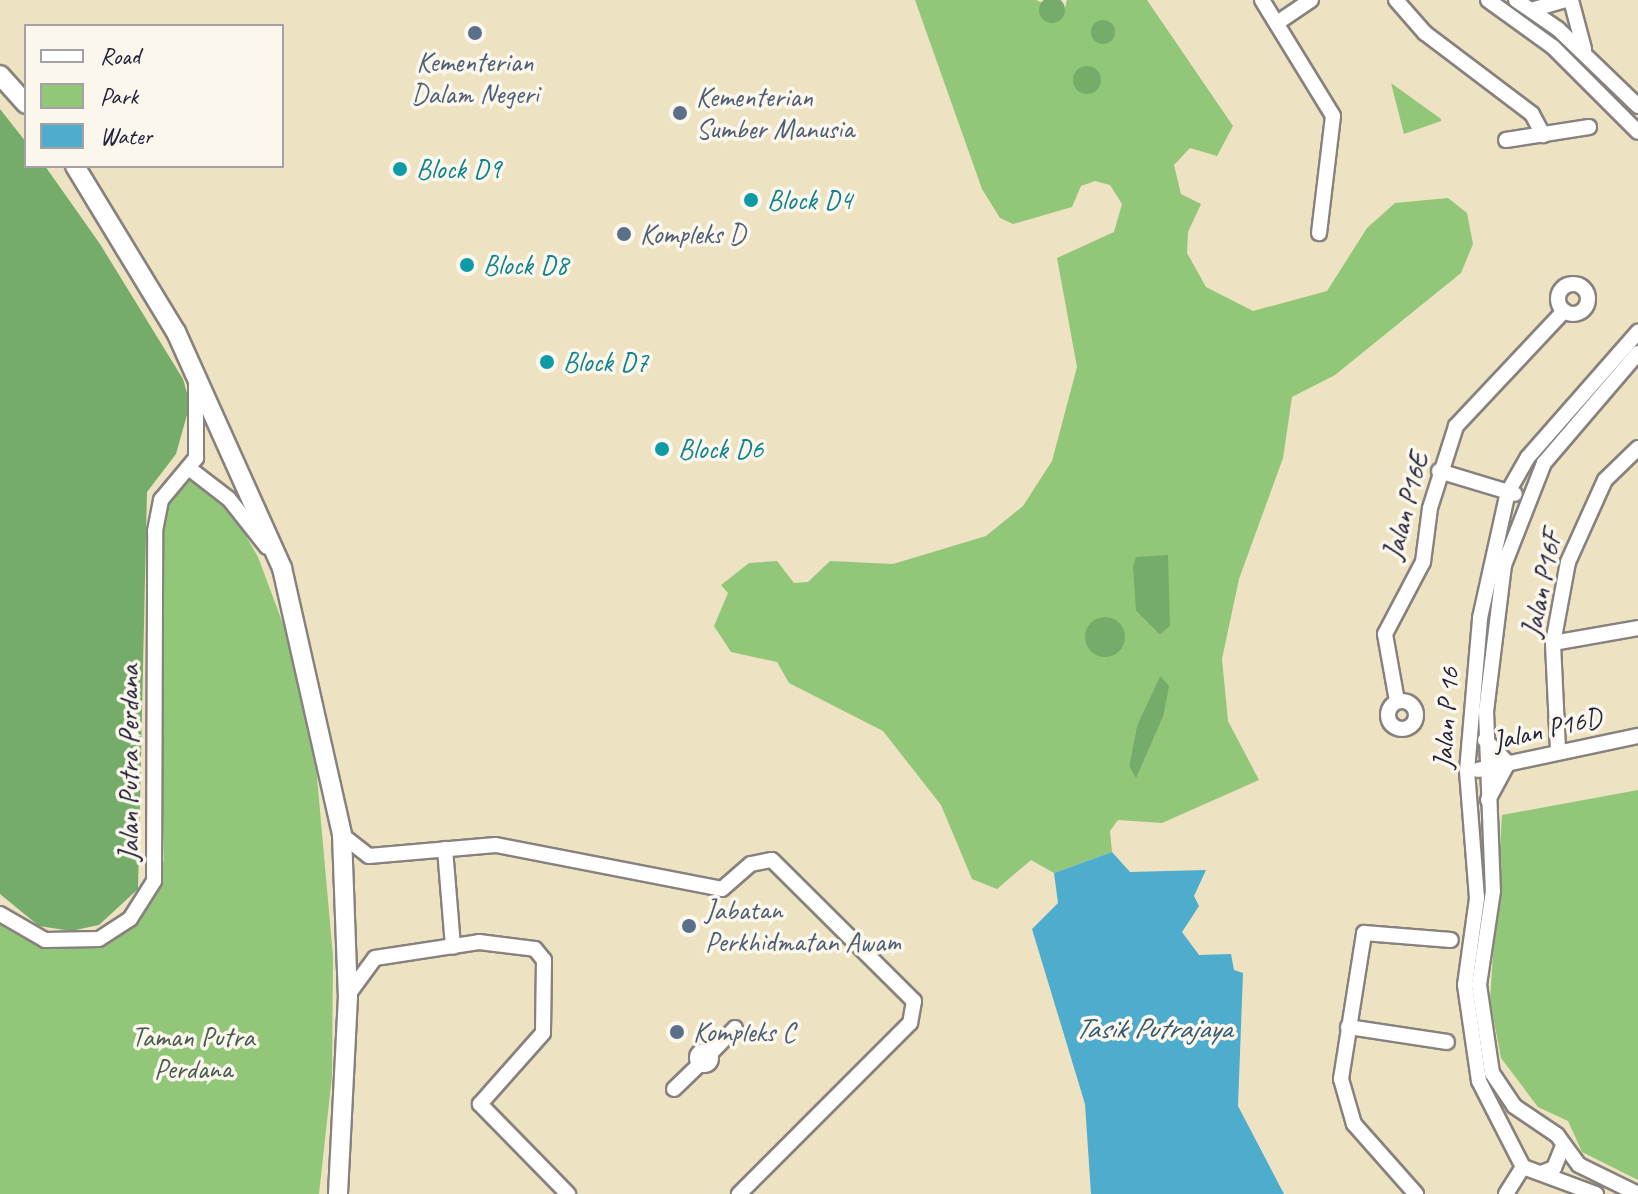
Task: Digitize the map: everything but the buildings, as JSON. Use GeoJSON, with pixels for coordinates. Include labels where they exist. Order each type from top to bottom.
{"type":"FeatureCollection","features":[{"type":"Feature","properties":{"kind":"main road"},"geometry":{"type":"LineString","coordinates":[[0,75],[24,102]]}},
{"type":"Feature","properties":{"kind":"main road"},"geometry":{"type":"LineString","coordinates":[[76,168],[194,372],[282,568],[342,835],[348,996],[342,1173],[338,1194]]}},
{"type":"Feature","properties":{"kind":"main road"},"geometry":{"type":"LineString","coordinates":[[342,1173],[349,1194]]}},
{"type":"Feature","properties":{"kind":"street"},"geometry":{"type":"LineString","coordinates":[[1262,0],[1333,116],[1319,233]]}},
{"type":"Feature","properties":{"kind":"street"},"geometry":{"type":"LineString","coordinates":[[1277,23],[1311,0]]}},
{"type":"Feature","properties":{"kind":"street"},"geometry":{"type":"LineString","coordinates":[[1396,0],[1425,33],[1532,114],[1543,135]]}},
{"type":"Feature","properties":{"kind":"street"},"geometry":{"type":"LineString","coordinates":[[1516,0],[1558,29],[1638,106]]}},
{"type":"Feature","properties":{"kind":"street"},"geometry":{"type":"LineString","coordinates":[[1530,10],[1568,0]]}},
{"type":"Feature","properties":{"kind":"street"},"geometry":{"type":"LineString","coordinates":[[1558,29],[1568,0]]}},
{"type":"Feature","properties":{"kind":"street"},"geometry":{"type":"LineString","coordinates":[[1568,0],[1586,54]]}},
{"type":"Feature","properties":{"kind":"street"},"geometry":{"type":"LineString","coordinates":[[1489,1],[1558,29],[1599,88],[1638,132]]}},
{"type":"Feature","properties":{"kind":"street"},"geometry":{"type":"LineString","coordinates":[[1489,1],[1599,88]]}},
{"type":"Feature","properties":{"kind":"street"},"geometry":{"type":"LineString","coordinates":[[1506,140],[1589,127]]}},
{"type":"Feature","properties":{"kind":"street","name":"Jalan P16E"},"geometry":{"type":"LineString","coordinates":[[1397,701],[1385,634],[1423,562],[1439,471],[1456,426],[1564,311]]}},
{"type":"Feature","properties":{"kind":"street","name":"Jalan P 16"},"geometry":{"type":"LineString","coordinates":[[1523,1167],[1517,1145],[1493,1110],[1468,1042],[1465,985],[1477,898],[1467,771],[1480,618],[1508,492],[1545,436],[1638,332]]}},
{"type":"Feature","properties":{"kind":"street","name":"Jalan P 16"},"geometry":{"type":"LineString","coordinates":[[1638,353],[1573,424],[1525,498],[1493,628],[1484,769],[1493,891],[1479,985],[1492,1073],[1538,1127],[1557,1135],[1562,1148],[1599,1179],[1638,1194]]}},
{"type":"Feature","properties":{"kind":"street"},"geometry":{"type":"LineString","coordinates":[[194,372],[198,444],[190,469],[229,499],[282,568]]}},
{"type":"Feature","properties":{"kind":"street","name":"Jalan P16F"},"geometry":{"type":"LineString","coordinates":[[1558,750],[1553,643],[1582,519],[1605,480],[1638,448]]}},
{"type":"Feature","properties":{"kind":"street","name":"Jalan Putra Perdana"},"geometry":{"type":"LineString","coordinates":[[0,914],[45,940],[99,939],[130,919],[154,881],[155,531],[161,500],[190,469]]}},
{"type":"Feature","properties":{"kind":"street"},"geometry":{"type":"LineString","coordinates":[[1439,471],[1525,498]]}},
{"type":"Feature","properties":{"kind":"street"},"geometry":{"type":"LineString","coordinates":[[1553,643],[1638,628]]}},
{"type":"Feature","properties":{"kind":"street","name":"Jalan P16D"},"geometry":{"type":"LineString","coordinates":[[1467,771],[1638,736]]}},
{"type":"Feature","properties":{"kind":"street"},"geometry":{"type":"LineString","coordinates":[[1485,740],[1508,763],[1486,808]]}},
{"type":"Feature","properties":{"kind":"street"},"geometry":{"type":"LineString","coordinates":[[342,835],[369,856],[496,845],[722,889],[751,864],[772,860],[914,1001],[910,1023],[739,1194]]}},
{"type":"Feature","properties":{"kind":"street"},"geometry":{"type":"LineString","coordinates":[[445,849],[453,947]]}},
{"type":"Feature","properties":{"kind":"street"},"geometry":{"type":"LineString","coordinates":[[1416,1194],[1347,1111],[1341,1079],[1348,1027],[1364,933],[1451,940]]}},
{"type":"Feature","properties":{"kind":"street"},"geometry":{"type":"LineString","coordinates":[[348,996],[375,958],[453,947],[520,943],[544,960],[543,1033],[480,1104],[568,1194]]}},
{"type":"Feature","properties":{"kind":"street"},"geometry":{"type":"LineString","coordinates":[[1348,1027],[1447,1042]]}},
{"type":"Feature","properties":{"kind":"street"},"geometry":{"type":"LineString","coordinates":[[674,1089],[735,1028]]}},
{"type":"Feature","properties":{"kind":"street"},"geometry":{"type":"LineString","coordinates":[[1517,1145],[1538,1127]]}},
{"type":"Feature","properties":{"kind":"street"},"geometry":{"type":"LineString","coordinates":[[1541,1173],[1554,1168],[1562,1148]]}},
{"type":"Feature","properties":{"kind":"street"},"geometry":{"type":"LineString","coordinates":[[1506,1194],[1523,1167],[1596,1194]]}},
{"type":"Feature","properties":{"kind":"green space"},"geometry":{"type":"Polygon","coordinates":[[[1046,-1],[1058,-1],[1064,5],[1064,15],[1057,22],[1047,22],[1040,15],[1040,5],[1046,-1]]]}},
{"type":"Feature","properties":{"kind":"green space"},"geometry":{"type":"Polygon","coordinates":[[[915,0],[1036,0],[1064,12],[1067,0],[1147,0],[1233,126],[1217,156],[1190,148],[1174,165],[1181,194],[1201,204],[1188,232],[1187,253],[1206,287],[1253,311],[1327,291],[1367,228],[1395,203],[1448,198],[1467,213],[1473,244],[1461,273],[1335,375],[1292,397],[1283,458],[1239,579],[1222,659],[1228,721],[1259,780],[1162,823],[1118,820],[1110,831],[1112,852],[1054,873],[1031,860],[997,889],[972,879],[941,805],[883,731],[789,683],[777,662],[731,652],[714,626],[728,593],[721,585],[749,563],[777,561],[794,583],[808,582],[830,561],[893,564],[986,536],[1023,506],[1052,461],[1077,367],[1057,258],[1114,232],[1122,204],[1110,185],[1095,181],[1081,186],[1072,207],[1013,224],[1000,218],[982,189],[915,0]],[[1166,593],[1136,600],[1136,611],[1160,635],[1170,626],[1166,593]],[[1160,676],[1137,725],[1129,766],[1136,779],[1163,717],[1160,676]]]}},
{"type":"Feature","properties":{"kind":"green space"},"geometry":{"type":"Polygon","coordinates":[[[1103,20],[1112,23],[1115,32],[1112,41],[1103,44],[1094,41],[1091,32],[1094,23],[1103,20]]]}},
{"type":"Feature","properties":{"kind":"green space"},"geometry":{"type":"Polygon","coordinates":[[[1087,66],[1097,70],[1101,80],[1097,90],[1087,94],[1077,90],[1073,80],[1077,70],[1087,66]]]}},
{"type":"Feature","properties":{"kind":"green space"},"geometry":{"type":"Polygon","coordinates":[[[1391,83],[1441,119],[1441,121],[1404,134],[1391,83]]]}},
{"type":"Feature","properties":{"kind":"green space"},"geometry":{"type":"Polygon","coordinates":[[[0,109],[24,139],[24,168],[46,168],[100,244],[183,379],[190,404],[176,454],[147,492],[138,889],[99,925],[71,931],[39,926],[0,894],[0,109]]]}},
{"type":"Feature","properties":{"kind":"green space","name":"Taman Putra Perdana"},"geometry":{"type":"Polygon","coordinates":[[[188,480],[202,482],[227,503],[258,557],[286,632],[316,766],[333,956],[332,1076],[319,1194],[0,1194],[0,925],[39,947],[91,948],[133,925],[158,889],[164,859],[156,555],[161,511],[188,480]]]}},
{"type":"Feature","properties":{"kind":"green space"},"geometry":{"type":"Polygon","coordinates":[[[1168,555],[1170,626],[1160,635],[1136,611],[1133,567],[1136,557],[1168,555]]]}},
{"type":"Feature","properties":{"kind":"green space"},"geometry":{"type":"Polygon","coordinates":[[[1105,617],[1119,623],[1125,637],[1119,651],[1105,657],[1091,651],[1085,637],[1091,623],[1105,617]]]}},
{"type":"Feature","properties":{"kind":"green space"},"geometry":{"type":"Polygon","coordinates":[[[1160,676],[1169,686],[1163,717],[1136,779],[1129,766],[1137,725],[1160,676]]]}},
{"type":"Feature","properties":{"kind":"green space"},"geometry":{"type":"Polygon","coordinates":[[[1638,790],[1638,1180],[1582,1152],[1568,1121],[1538,1107],[1501,1058],[1490,1000],[1502,815],[1638,790]]]}},
{"type":"Feature","properties":{"kind":"water","name":"Tasik Putrajaya"},"geometry":{"type":"Polygon","coordinates":[[[1112,852],[1130,872],[1206,870],[1194,896],[1199,906],[1182,932],[1199,955],[1231,954],[1234,970],[1243,973],[1238,1106],[1284,1194],[1091,1194],[1085,1104],[1032,929],[1058,903],[1054,873],[1112,852]]]}},
{"type":"Feature","properties":{"kind":"place","name":"Kementerian Dalam Negeri"},"geometry":{"type":"Point","coordinates":[475,33]}},
{"type":"Feature","properties":{"kind":"place","name":"Kementerian Sumber Manusia"},"geometry":{"type":"Point","coordinates":[680,113]}},
{"type":"Feature","properties":{"kind":"place","name":"Block D9"},"geometry":{"type":"Point","coordinates":[400,169]}},
{"type":"Feature","properties":{"kind":"place","name":"Block D4"},"geometry":{"type":"Point","coordinates":[751,200]}},
{"type":"Feature","properties":{"kind":"place","name":"Kompleks D"},"geometry":{"type":"Point","coordinates":[624,234]}},
{"type":"Feature","properties":{"kind":"place","name":"Block D8"},"geometry":{"type":"Point","coordinates":[467,265]}},
{"type":"Feature","properties":{"kind":"place","name":"Block D7"},"geometry":{"type":"Point","coordinates":[547,362]}},
{"type":"Feature","properties":{"kind":"place","name":"Block D6"},"geometry":{"type":"Point","coordinates":[662,449]}},
{"type":"Feature","properties":{"kind":"place","name":"Jabatan Perkhidmatan Awam"},"geometry":{"type":"Point","coordinates":[689,926]}},
{"type":"Feature","properties":{"kind":"place","name":"Kompleks C"},"geometry":{"type":"Point","coordinates":[677,1032]}}]}
